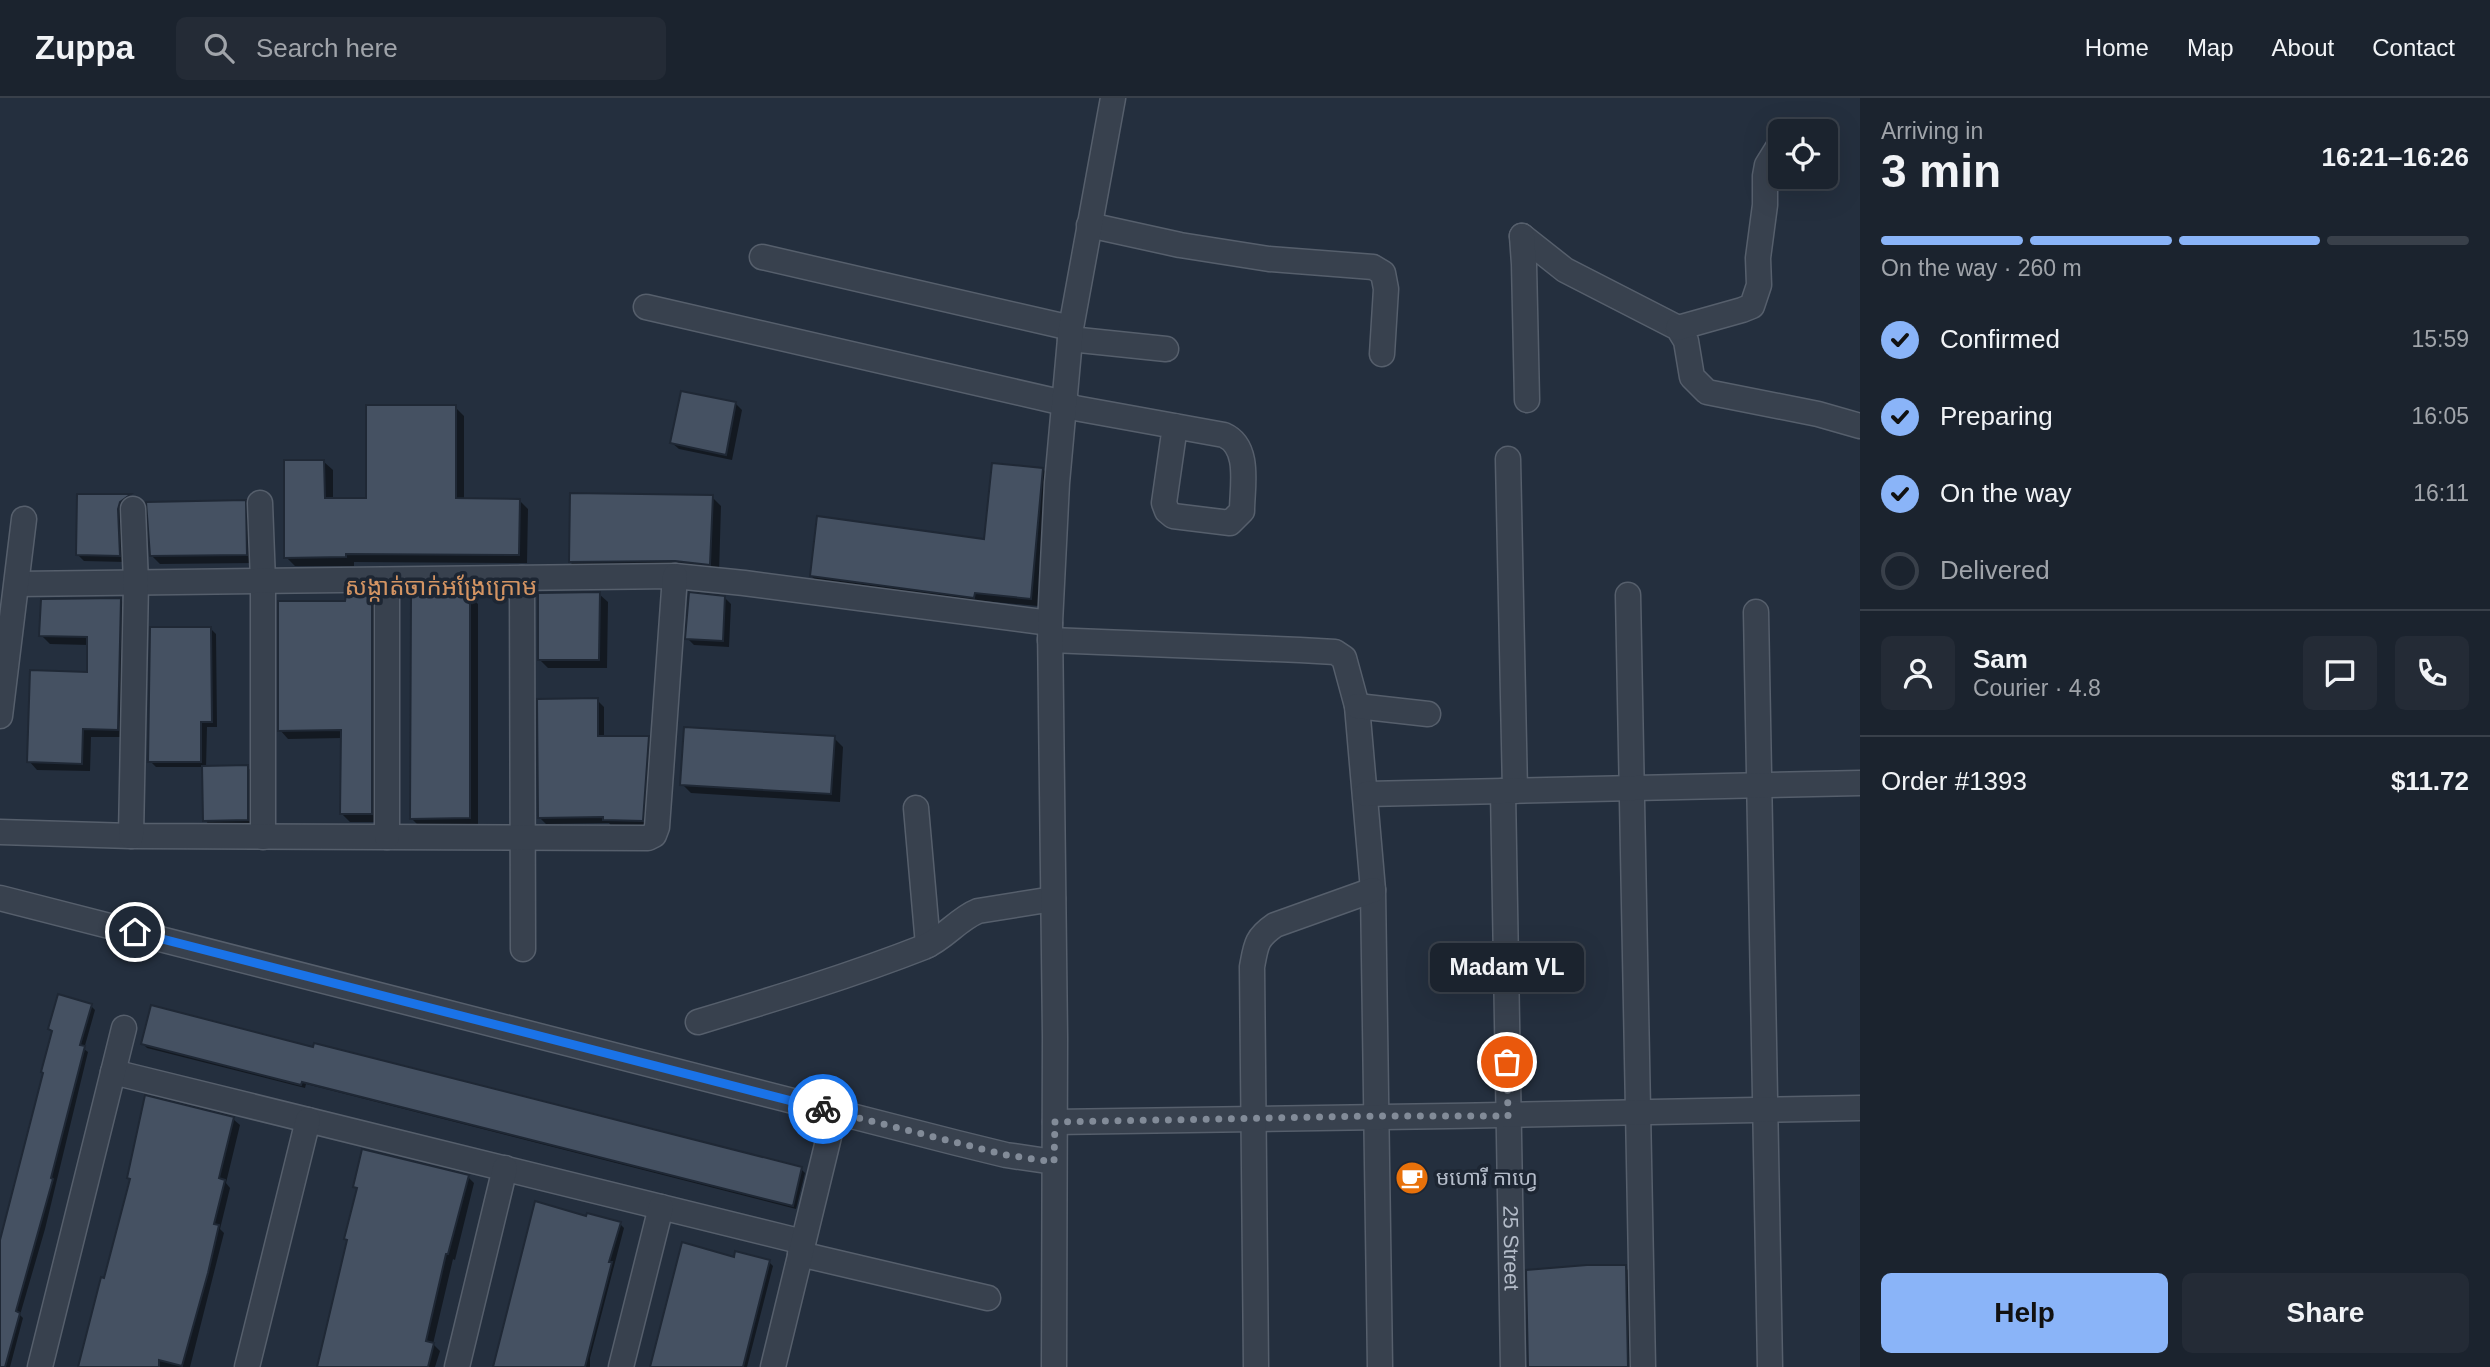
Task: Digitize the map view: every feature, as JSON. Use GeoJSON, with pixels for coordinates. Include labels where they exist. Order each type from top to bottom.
{"type":"FeatureCollection","features":[{"type":"Feature","properties":{"kind":"street"},"geometry":{"type":"LineString","coordinates":[[1054,1367],[1055,1122],[1050,631],[1057,483],[1070,333],[1113,98]]}},
{"type":"Feature","properties":{"kind":"street"},"geometry":{"type":"LineString","coordinates":[[1678,328],[1752,306],[1759,285],[1758,258],[1768,163]]}},
{"type":"Feature","properties":{"kind":"street"},"geometry":{"type":"LineString","coordinates":[[1089,225],[1180,245],[1269,259],[1373,267],[1383,273],[1386,289],[1382,354]]}},
{"type":"Feature","properties":{"kind":"street"},"geometry":{"type":"LineString","coordinates":[[1527,400],[1522,236],[1565,270],[1678,328],[1686,341],[1692,377],[1707,393],[1818,414],[1860,426]]}},
{"type":"Feature","properties":{"kind":"street"},"geometry":{"type":"LineString","coordinates":[[762,257],[1070,333],[1166,349]]}},
{"type":"Feature","properties":{"kind":"street"},"geometry":{"type":"LineString","coordinates":[[646,307],[1064,403],[1075,408],[1175,426]]}},
{"type":"Feature","properties":{"kind":"street","name":"25 Street"},"geometry":{"type":"LineString","coordinates":[[1508,459],[1508,1116],[1514,1367]]}},
{"type":"Feature","properties":{"kind":"street"},"geometry":{"type":"LineString","coordinates":[[260,503],[263,581],[263,837]]}},
{"type":"Feature","properties":{"kind":"street"},"geometry":{"type":"LineString","coordinates":[[131,836],[136,583],[133,509]]}},
{"type":"Feature","properties":{"kind":"street"},"geometry":{"type":"LineString","coordinates":[[0,716],[24,519]]}},
{"type":"Feature","properties":{"kind":"street"},"geometry":{"type":"LineString","coordinates":[[0,832],[131,836],[648,838],[654,835],[657,827],[675,576]]}},
{"type":"Feature","properties":{"kind":"street"},"geometry":{"type":"LineString","coordinates":[[16,584],[675,576],[744,583],[1050,631],[1335,652],[1344,658],[1357,706],[1373,890],[1380,1367]]}},
{"type":"Feature","properties":{"kind":"street"},"geometry":{"type":"LineString","coordinates":[[522,578],[523,949]]}},
{"type":"Feature","properties":{"kind":"street"},"geometry":{"type":"LineString","coordinates":[[387,580],[387,837]]}},
{"type":"Feature","properties":{"kind":"street"},"geometry":{"type":"LineString","coordinates":[[1628,595],[1643,1367]]}},
{"type":"Feature","properties":{"kind":"street"},"geometry":{"type":"LineString","coordinates":[[1756,611],[1770,1367]]}},
{"type":"Feature","properties":{"kind":"street"},"geometry":{"type":"LineString","coordinates":[[1357,706],[1428,713]]}},
{"type":"Feature","properties":{"kind":"street"},"geometry":{"type":"LineString","coordinates":[[1366,794],[1860,783]]}},
{"type":"Feature","properties":{"kind":"street"},"geometry":{"type":"LineString","coordinates":[[916,808],[928,945]]}},
{"type":"Feature","properties":{"kind":"street"},"geometry":{"type":"LineString","coordinates":[[1256,1367],[1252,967],[1257,942],[1264,932],[1275,925],[1373,890]]}},
{"type":"Feature","properties":{"kind":"street"},"geometry":{"type":"LineString","coordinates":[[0,898],[1006,1155],[1054,1162]]}},
{"type":"Feature","properties":{"kind":"street"},"geometry":{"type":"LineString","coordinates":[[698,1022],[810,988],[928,945],[950,932],[967,915],[978,911],[1053,900]]}},
{"type":"Feature","properties":{"kind":"street"},"geometry":{"type":"LineString","coordinates":[[40,1367],[124,1028]]}},
{"type":"Feature","properties":{"kind":"street"},"geometry":{"type":"LineString","coordinates":[[113,1072],[661,1207],[988,1298]]}},
{"type":"Feature","properties":{"kind":"street"},"geometry":{"type":"LineString","coordinates":[[1055,1122],[1637,1114],[1860,1108]]}},
{"type":"Feature","properties":{"kind":"street"},"geometry":{"type":"LineString","coordinates":[[773,1367],[835,1112]]}},
{"type":"Feature","properties":{"kind":"street"},"geometry":{"type":"LineString","coordinates":[[247,1367],[307,1120]]}},
{"type":"Feature","properties":{"kind":"street"},"geometry":{"type":"LineString","coordinates":[[457,1367],[505,1168]]}},
{"type":"Feature","properties":{"kind":"street"},"geometry":{"type":"LineString","coordinates":[[621,1367],[661,1207]]}},
{"type":"Feature","properties":{"kind":"building"},"geometry":{"type":"Polygon","coordinates":[[[681,391],[736,402],[726,455],[670,443],[681,391]]]}},
{"type":"Feature","properties":{"kind":"building"},"geometry":{"type":"Polygon","coordinates":[[[366,405],[456,405],[456,498],[520,499],[519,555],[346,554],[346,557],[284,558],[284,460],[324,460],[325,498],[366,498],[366,405]]]}},
{"type":"Feature","properties":{"kind":"building"},"geometry":{"type":"Polygon","coordinates":[[[992,463],[1043,468],[1031,599],[975,593],[974,598],[810,576],[817,516],[984,539],[992,463]]]}},
{"type":"Feature","properties":{"kind":"building"},"geometry":{"type":"Polygon","coordinates":[[[570,493],[713,495],[710,565],[675,561],[569,562],[570,493]]]}},
{"type":"Feature","properties":{"kind":"building"},"geometry":{"type":"Polygon","coordinates":[[[77,494],[131,494],[120,502],[118,509],[120,556],[76,555],[77,494]]]}},
{"type":"Feature","properties":{"kind":"building"},"geometry":{"type":"Polygon","coordinates":[[[246,500],[247,555],[150,556],[146,502],[246,500]]]}},
{"type":"Feature","properties":{"kind":"building"},"geometry":{"type":"Polygon","coordinates":[[[600,592],[599,660],[538,660],[538,593],[600,592]]]}},
{"type":"Feature","properties":{"kind":"building"},"geometry":{"type":"Polygon","coordinates":[[[689,592],[725,596],[723,641],[685,639],[689,592]]]}},
{"type":"Feature","properties":{"kind":"building"},"geometry":{"type":"Polygon","coordinates":[[[470,593],[470,818],[410,819],[411,594],[470,593]]]}},
{"type":"Feature","properties":{"kind":"building"},"geometry":{"type":"Polygon","coordinates":[[[346,595],[372,595],[372,814],[340,814],[341,730],[278,731],[278,601],[345,601],[346,595]]]}},
{"type":"Feature","properties":{"kind":"building"},"geometry":{"type":"Polygon","coordinates":[[[121,598],[118,730],[83,729],[82,764],[27,762],[30,670],[87,672],[87,637],[39,636],[41,599],[121,598]]]}},
{"type":"Feature","properties":{"kind":"building"},"geometry":{"type":"Polygon","coordinates":[[[150,627],[211,627],[212,722],[201,722],[201,762],[148,762],[150,627]]]}},
{"type":"Feature","properties":{"kind":"building"},"geometry":{"type":"Polygon","coordinates":[[[598,698],[598,736],[649,736],[643,821],[603,820],[603,817],[538,818],[537,699],[598,698]]]}},
{"type":"Feature","properties":{"kind":"building"},"geometry":{"type":"Polygon","coordinates":[[[684,727],[835,736],[831,794],[680,785],[684,727]]]}},
{"type":"Feature","properties":{"kind":"building"},"geometry":{"type":"Polygon","coordinates":[[[248,765],[248,820],[203,821],[202,766],[248,765]]]}},
{"type":"Feature","properties":{"kind":"building"},"geometry":{"type":"Polygon","coordinates":[[[58,994],[92,1004],[80,1045],[85,1046],[51,1178],[53,1179],[16,1311],[20,1313],[5,1367],[0,1367],[0,1240],[43,1073],[41,1072],[52,1031],[48,1029],[58,994]]]}},
{"type":"Feature","properties":{"kind":"building"},"geometry":{"type":"Polygon","coordinates":[[[151,1005],[313,1047],[314,1043],[802,1167],[793,1206],[141,1044],[151,1005]]]}},
{"type":"Feature","properties":{"kind":"building"},"geometry":{"type":"Polygon","coordinates":[[[145,1095],[234,1117],[219,1178],[225,1180],[214,1224],[219,1225],[208,1273],[182,1366],[159,1360],[159,1367],[78,1367],[130,1179],[127,1178],[145,1095]]]}},
{"type":"Feature","properties":{"kind":"building"},"geometry":{"type":"Polygon","coordinates":[[[362,1149],[469,1175],[446,1254],[426,1341],[434,1343],[428,1367],[317,1367],[347,1240],[344,1239],[357,1188],[353,1187],[362,1149]]]}},
{"type":"Feature","properties":{"kind":"building"},"geometry":{"type":"Polygon","coordinates":[[[535,1201],[586,1216],[587,1213],[621,1222],[585,1367],[493,1367],[535,1201]]]}},
{"type":"Feature","properties":{"kind":"building"},"geometry":{"type":"Polygon","coordinates":[[[682,1242],[734,1257],[735,1251],[770,1260],[743,1367],[650,1367],[682,1242]]]}},
{"type":"Feature","properties":{"kind":"building"},"geometry":{"type":"Polygon","coordinates":[[[1626,1265],[1628,1367],[1528,1367],[1526,1270],[1626,1265]]]}},
{"type":"Feature","properties":{"kind":"way so far"},"geometry":{"type":"LineString","coordinates":[[823,1109],[1006,1155],[1054,1162],[1055,1122],[1508,1116],[1507,1062]]}},
{"type":"Feature","properties":{"kind":"place","name":"Madam VL"},"geometry":{"type":"Point","coordinates":[1507,1062]}},
{"type":"Feature","properties":{"kind":"place","name":"មហោរី កាហ្វេ"},"geometry":{"type":"Point","coordinates":[1412,1178]}},
{"type":"Feature","properties":{"kind":"district","name":"សង្កាត់ចាក់អង្រែក្រោម"},"geometry":{"type":"Point","coordinates":[441,587]}},
{"type":"Feature","properties":{"kind":"route"},"geometry":{"type":"LineString","coordinates":[[135,932],[823,1109]]}}]}
